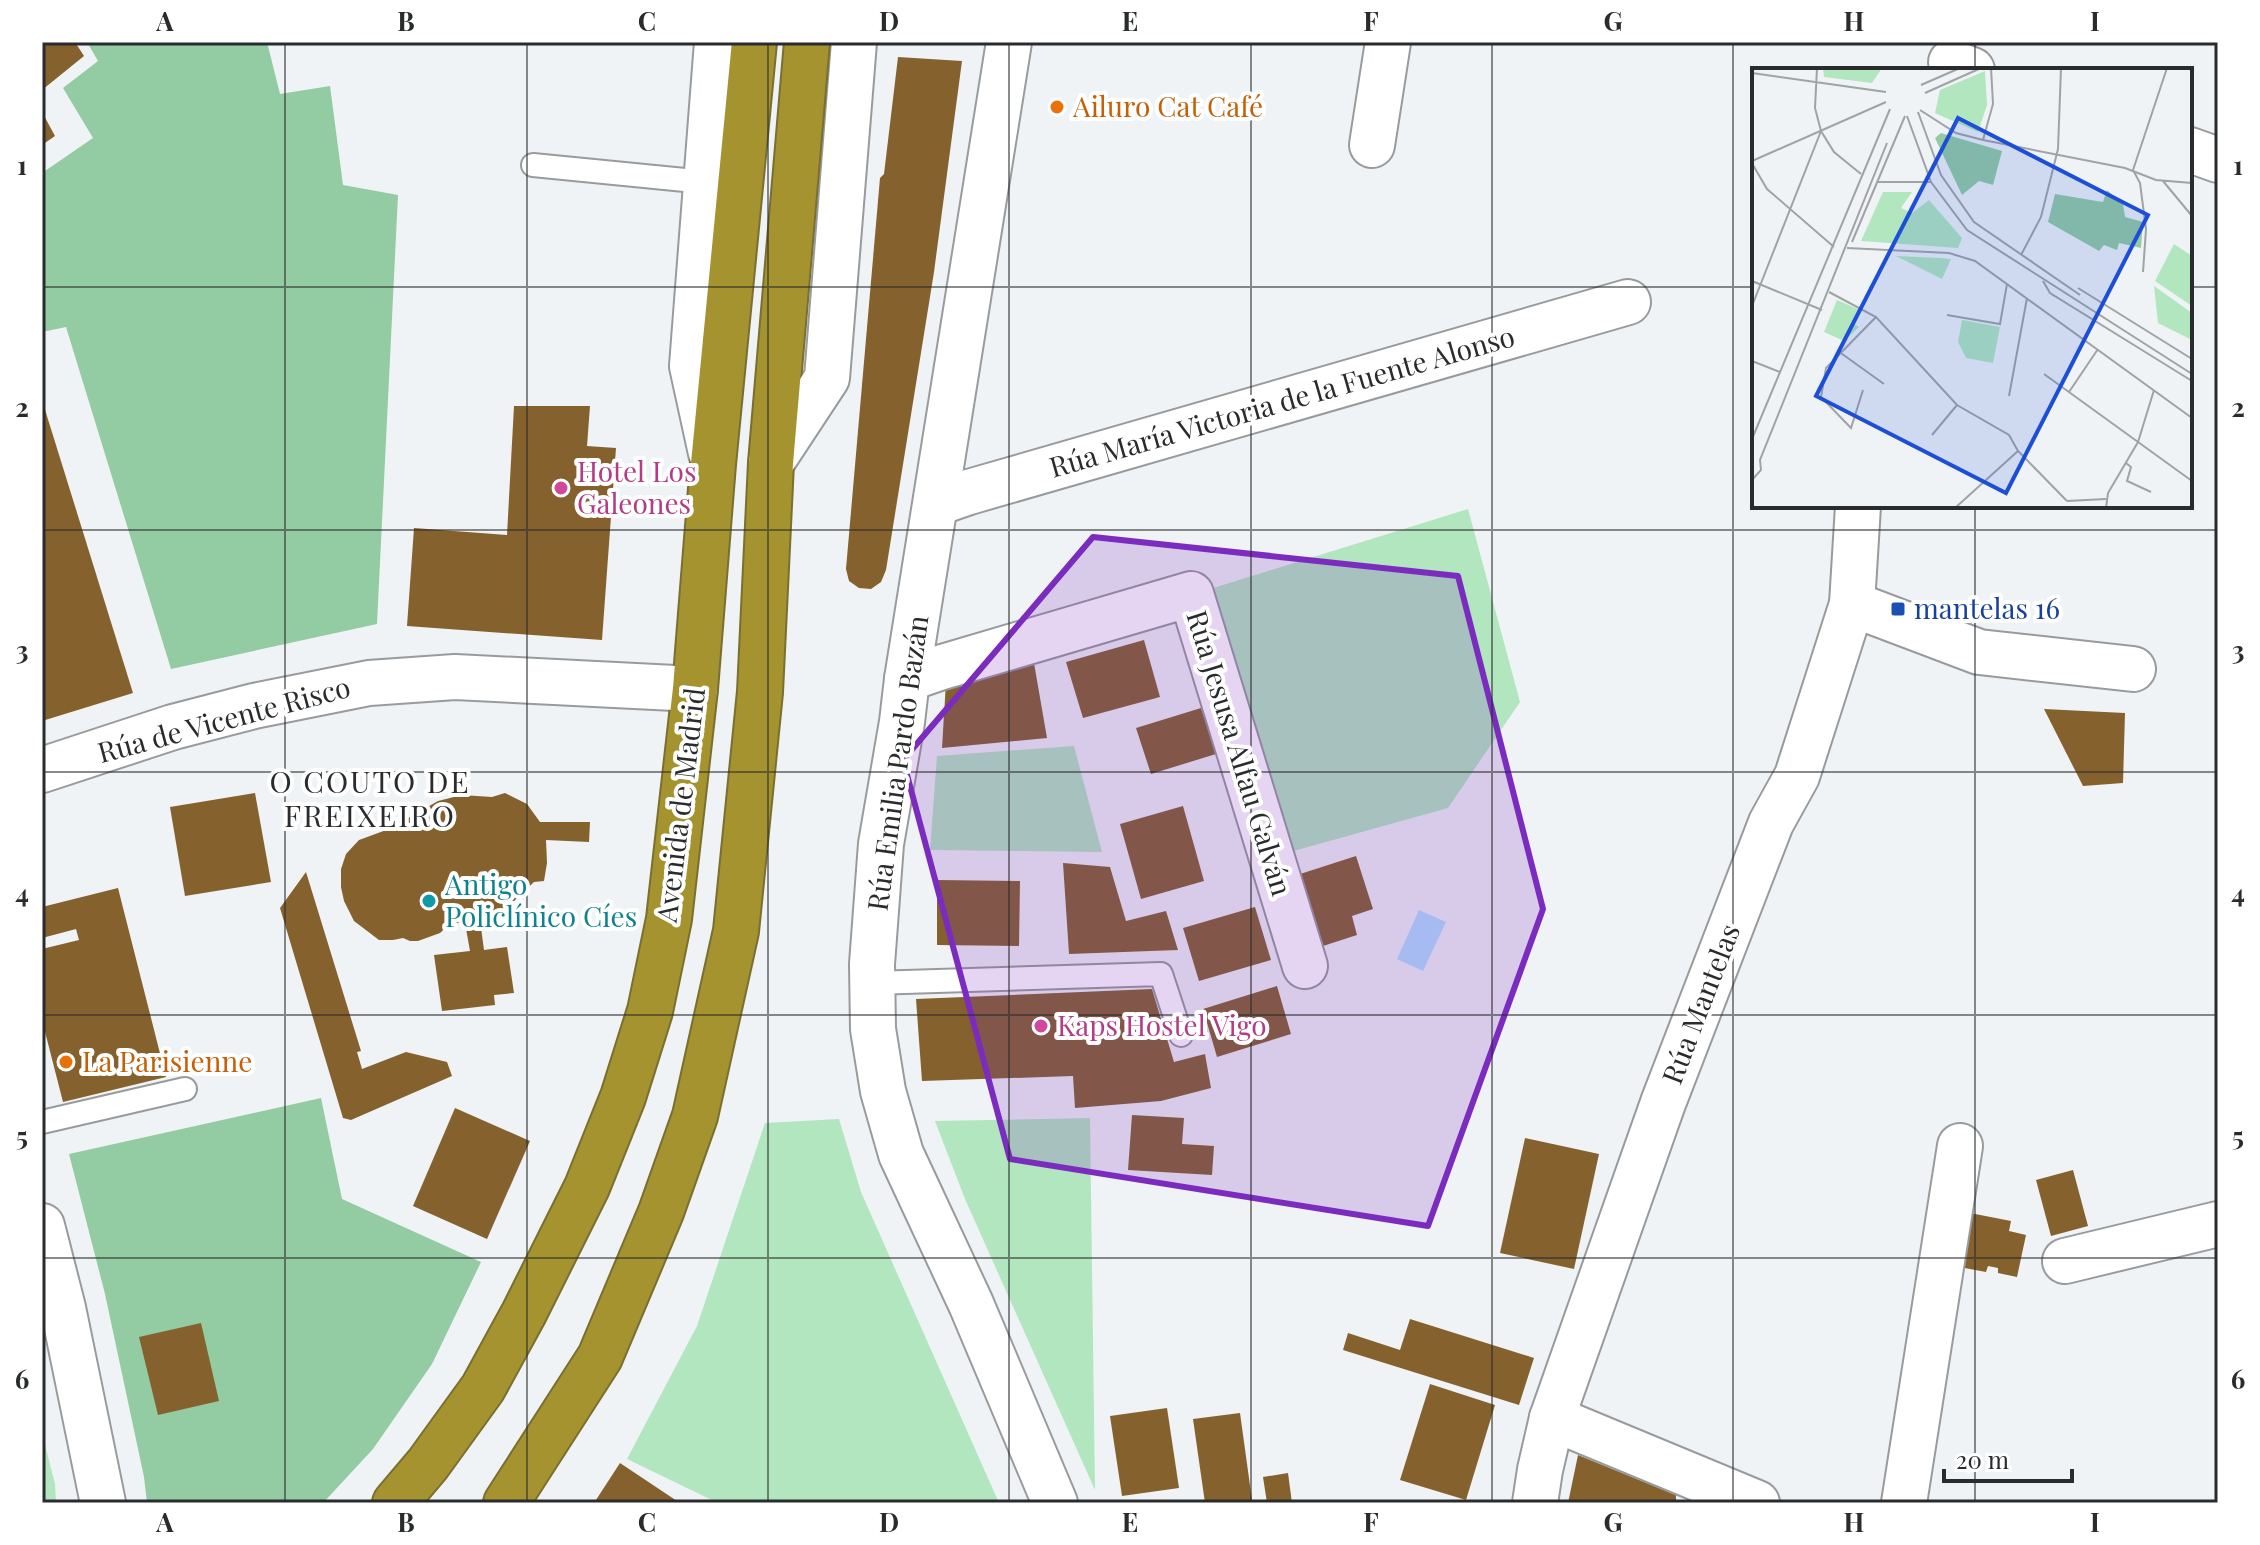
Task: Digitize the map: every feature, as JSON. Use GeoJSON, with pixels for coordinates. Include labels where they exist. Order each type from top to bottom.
{"type":"FeatureCollection","features":[{"type":"Feature","properties":{"kind":"highway","name":"Avenida de Madrid"},"geometry":{"type":"LineString","coordinates":[[395,1503],[428,1464],[490,1376],[524,1313],[587,1187],[623,1097],[650,1011],[669,919],[695,689],[713,464],[754,42]]}},
{"type":"Feature","properties":{"kind":"highway"},"geometry":{"type":"LineString","coordinates":[[506,1503],[600,1357],[661,1212],[695,1116],[736,931],[760,692],[771,463],[807,42]]}},
{"type":"Feature","properties":{"kind":"street"},"geometry":{"type":"LineString","coordinates":[[713,464],[692,366],[717,42]]}},
{"type":"Feature","properties":{"kind":"street"},"geometry":{"type":"LineString","coordinates":[[771,463],[827,378],[854,42]]}},
{"type":"Feature","properties":{"kind":"street","name":"Rúa Emilia Pardo Bazán"},"geometry":{"type":"LineString","coordinates":[[1009,42],[881,844],[872,983],[873,1029],[883,1091],[901,1154],[971,1304],[1055,1503]]}},
{"type":"Feature","properties":{"kind":"street"},"geometry":{"type":"LineString","coordinates":[[1372,145],[1388,42]]}},
{"type":"Feature","properties":{"kind":"street"},"geometry":{"type":"LineString","coordinates":[[2192,151],[2218,160]]}},
{"type":"Feature","properties":{"kind":"street","name":"Rúa María Victoria de la Fuente Alonso"},"geometry":{"type":"LineString","coordinates":[[937,503],[1628,302]]}},
{"type":"Feature","properties":{"kind":"street","name":"Rúa Mantelas"},"geometry":{"type":"LineString","coordinates":[[1535,1503],[1552,1418],[1663,1103],[1771,823],[1797,776],[1852,604],[1858,508]]}},
{"type":"Feature","properties":{"kind":"street","name":"Rúa Jesusa Alfau Galván"},"geometry":{"type":"LineString","coordinates":[[907,679],[1191,594],[1305,966]]}},
{"type":"Feature","properties":{"kind":"street"},"geometry":{"type":"LineString","coordinates":[[1852,604],[1979,652],[2133,669]]}},
{"type":"Feature","properties":{"kind":"street","name":"Rúa de Vicente Risco"},"geometry":{"type":"LineString","coordinates":[[42,770],[173,727],[254,706],[369,683],[455,677],[695,689]]}},
{"type":"Feature","properties":{"kind":"street"},"geometry":{"type":"LineString","coordinates":[[1904,1503],[1960,1146]]}},
{"type":"Feature","properties":{"kind":"street"},"geometry":{"type":"LineString","coordinates":[[2065,1261],[2218,1224]]}},
{"type":"Feature","properties":{"kind":"street"},"geometry":{"type":"LineString","coordinates":[[42,1226],[53,1310],[103,1503]]}},
{"type":"Feature","properties":{"kind":"street"},"geometry":{"type":"LineString","coordinates":[[1552,1418],[1757,1503]]}},
{"type":"Feature","properties":{"kind":"lane"},"geometry":{"type":"LineString","coordinates":[[533,165],[705,182]]}},
{"type":"Feature","properties":{"kind":"lane"},"geometry":{"type":"LineString","coordinates":[[872,983],[1161,974],[1181,1035]]}},
{"type":"Feature","properties":{"kind":"lane"},"geometry":{"type":"LineString","coordinates":[[42,1122],[185,1089]]}},
{"type":"Feature","properties":{"kind":"highlighted area"},"geometry":{"type":"Polygon","coordinates":[[[1093,537],[1458,576],[1543,909],[1428,1226],[1010,1159],[903,760],[1093,537]]]}},
{"type":"Feature","properties":{"kind":"green space"},"geometry":{"type":"Polygon","coordinates":[[[87,42],[267,42],[280,94],[330,86],[343,185],[398,195],[377,624],[171,669],[66,327],[42,332],[42,173],[93,138],[63,88],[98,61],[87,42]]]}},
{"type":"Feature","properties":{"kind":"green space"},"geometry":{"type":"Polygon","coordinates":[[[1468,509],[1520,702],[1448,808],[1290,852],[1210,589],[1468,509]]]}},
{"type":"Feature","properties":{"kind":"green space"},"geometry":{"type":"Polygon","coordinates":[[[1074,746],[1102,852],[930,850],[937,756],[1074,746]]]}},
{"type":"Feature","properties":{"kind":"green space"},"geometry":{"type":"Polygon","coordinates":[[[321,1098],[342,1199],[481,1262],[432,1364],[373,1449],[323,1503],[147,1503],[105,1294],[69,1154],[321,1098]]]}},
{"type":"Feature","properties":{"kind":"green space"},"geometry":{"type":"Polygon","coordinates":[[[1090,1118],[1095,1490],[965,1199],[935,1121],[1090,1118]]]}},
{"type":"Feature","properties":{"kind":"green space"},"geometry":{"type":"Polygon","coordinates":[[[839,1119],[861,1192],[999,1503],[718,1503],[627,1459],[697,1326],[765,1123],[839,1119]]]}},
{"type":"Feature","properties":{"kind":"green space"},"geometry":{"type":"Polygon","coordinates":[[[42,1433],[55,1484],[56,1503],[42,1503],[42,1433]]]}},
{"type":"Feature","properties":{"kind":"water"},"geometry":{"type":"Polygon","coordinates":[[[1419,910],[1446,922],[1423,971],[1397,959],[1419,910]]]}},
{"type":"Feature","properties":{"kind":"building"},"geometry":{"type":"Polygon","coordinates":[[[42,42],[75,42],[84,56],[42,90],[42,42]]]}},
{"type":"Feature","properties":{"kind":"building"},"geometry":{"type":"Polygon","coordinates":[[[898,57],[962,61],[934,272],[886,570],[881,582],[871,589],[859,588],[849,581],[846,569],[880,178],[884,174],[898,57]]]}},
{"type":"Feature","properties":{"kind":"building"},"geometry":{"type":"Polygon","coordinates":[[[42,112],[55,136],[42,145],[42,112]]]}},
{"type":"Feature","properties":{"kind":"building"},"geometry":{"type":"Polygon","coordinates":[[[42,400],[133,693],[42,721],[42,400]]]}},
{"type":"Feature","properties":{"kind":"building","name":"Hotel Los Galeones"},"geometry":{"type":"Polygon","coordinates":[[[514,406],[590,406],[587,446],[616,448],[602,640],[407,626],[414,528],[507,535],[514,406]]]}},
{"type":"Feature","properties":{"kind":"building"},"geometry":{"type":"Polygon","coordinates":[[[1144,640],[1160,697],[1083,718],[1066,662],[1144,640]]]}},
{"type":"Feature","properties":{"kind":"building"},"geometry":{"type":"Polygon","coordinates":[[[1034,663],[1047,738],[942,748],[946,682],[1034,663]]]}},
{"type":"Feature","properties":{"kind":"building"},"geometry":{"type":"Polygon","coordinates":[[[1201,708],[1216,754],[1151,774],[1136,728],[1201,708]]]}},
{"type":"Feature","properties":{"kind":"building"},"geometry":{"type":"Polygon","coordinates":[[[2044,709],[2125,713],[2123,783],[2083,786],[2044,709]]]}},
{"type":"Feature","properties":{"kind":"building"},"geometry":{"type":"Polygon","coordinates":[[[255,793],[271,882],[185,896],[170,807],[255,793]]]}},
{"type":"Feature","properties":{"kind":"building","name":"Antigo Policlínico Cíes"},"geometry":{"type":"Polygon","coordinates":[[[505,793],[527,804],[540,822],[590,822],[589,842],[546,840],[544,881],[534,882],[513,902],[480,920],[484,950],[507,947],[514,993],[494,995],[495,1005],[442,1011],[434,955],[470,951],[465,923],[451,923],[440,933],[418,941],[403,938],[379,940],[354,921],[344,901],[341,869],[346,854],[359,840],[389,829],[438,801],[462,795],[492,797],[505,793]]]}},
{"type":"Feature","properties":{"kind":"building"},"geometry":{"type":"Polygon","coordinates":[[[1183,806],[1204,881],[1141,899],[1120,824],[1183,806]]]}},
{"type":"Feature","properties":{"kind":"building"},"geometry":{"type":"Polygon","coordinates":[[[1356,856],[1373,909],[1352,916],[1357,935],[1320,947],[1297,875],[1356,856]]]}},
{"type":"Feature","properties":{"kind":"building"},"geometry":{"type":"Polygon","coordinates":[[[1063,863],[1110,867],[1126,921],[1166,911],[1178,950],[1069,954],[1063,863]]]}},
{"type":"Feature","properties":{"kind":"building"},"geometry":{"type":"Polygon","coordinates":[[[306,872],[361,1051],[357,1052],[362,1069],[406,1052],[447,1062],[452,1076],[351,1120],[343,1118],[280,908],[306,872]]]}},
{"type":"Feature","properties":{"kind":"building"},"geometry":{"type":"Polygon","coordinates":[[[937,880],[1020,881],[1019,946],[937,945],[937,880]]]}},
{"type":"Feature","properties":{"kind":"building"},"geometry":{"type":"Polygon","coordinates":[[[118,888],[166,1077],[63,1102],[42,1020],[42,949],[79,940],[76,929],[42,938],[42,907],[118,888]]]}},
{"type":"Feature","properties":{"kind":"building"},"geometry":{"type":"Polygon","coordinates":[[[1255,907],[1271,960],[1199,981],[1183,928],[1255,907]]]}},
{"type":"Feature","properties":{"kind":"building"},"geometry":{"type":"Polygon","coordinates":[[[1277,986],[1291,1034],[1217,1057],[1203,1009],[1277,986]]]}},
{"type":"Feature","properties":{"kind":"building","name":"Kaps Hostel Vigo"},"geometry":{"type":"Polygon","coordinates":[[[1152,989],[1174,1062],[1205,1054],[1211,1088],[1161,1101],[1075,1108],[1073,1076],[922,1081],[916,999],[1152,989]]]}},
{"type":"Feature","properties":{"kind":"building"},"geometry":{"type":"Polygon","coordinates":[[[455,1108],[530,1141],[487,1239],[413,1206],[455,1108]]]}},
{"type":"Feature","properties":{"kind":"building"},"geometry":{"type":"Polygon","coordinates":[[[1132,1115],[1184,1118],[1182,1144],[1214,1146],[1212,1175],[1128,1170],[1132,1115]]]}},
{"type":"Feature","properties":{"kind":"building"},"geometry":{"type":"Polygon","coordinates":[[[1525,1138],[1599,1154],[1574,1269],[1500,1253],[1525,1138]]]}},
{"type":"Feature","properties":{"kind":"building"},"geometry":{"type":"Polygon","coordinates":[[[2073,1170],[2088,1226],[2051,1236],[2036,1180],[2073,1170]]]}},
{"type":"Feature","properties":{"kind":"building"},"geometry":{"type":"Polygon","coordinates":[[[1965,1212],[2011,1221],[2009,1231],[2026,1235],[2017,1277],[1998,1273],[1998,1268],[1988,1266],[1986,1272],[1954,1266],[1965,1212]]]}},
{"type":"Feature","properties":{"kind":"building"},"geometry":{"type":"Polygon","coordinates":[[[1410,1319],[1534,1358],[1519,1405],[1343,1350],[1348,1333],[1400,1350],[1410,1319]]]}},
{"type":"Feature","properties":{"kind":"building"},"geometry":{"type":"Polygon","coordinates":[[[201,1323],[219,1401],[158,1415],[139,1337],[201,1323]]]}},
{"type":"Feature","properties":{"kind":"building"},"geometry":{"type":"Polygon","coordinates":[[[1430,1384],[1495,1405],[1466,1500],[1400,1480],[1430,1384]]]}},
{"type":"Feature","properties":{"kind":"building"},"geometry":{"type":"Polygon","coordinates":[[[1167,1408],[1179,1488],[1122,1496],[1110,1416],[1167,1408]]]}},
{"type":"Feature","properties":{"kind":"building"},"geometry":{"type":"Polygon","coordinates":[[[1240,1413],[1252,1500],[1205,1503],[1193,1419],[1240,1413]]]}},
{"type":"Feature","properties":{"kind":"building"},"geometry":{"type":"Polygon","coordinates":[[[1578,1455],[1676,1495],[1676,1503],[1568,1503],[1578,1455]]]}},
{"type":"Feature","properties":{"kind":"building"},"geometry":{"type":"Polygon","coordinates":[[[620,1463],[680,1503],[594,1503],[620,1463]]]}},
{"type":"Feature","properties":{"kind":"building"},"geometry":{"type":"Polygon","coordinates":[[[1288,1473],[1292,1503],[1267,1503],[1263,1477],[1288,1473]]]}},
{"type":"Feature","properties":{"kind":"place","name":"Ailuro Cat Café"},"geometry":{"type":"Point","coordinates":[1057,107]}},
{"type":"Feature","properties":{"kind":"place","name":"Hotel Los Galeones"},"geometry":{"type":"Point","coordinates":[561,488]}},
{"type":"Feature","properties":{"kind":"place","name":"mantelas 16"},"geometry":{"type":"Point","coordinates":[1898,609]}},
{"type":"Feature","properties":{"kind":"place","name":"Antigo Policlínico Cíes"},"geometry":{"type":"Point","coordinates":[429,901]}},
{"type":"Feature","properties":{"kind":"place","name":"Kaps Hostel Vigo"},"geometry":{"type":"Point","coordinates":[1041,1026]}},
{"type":"Feature","properties":{"kind":"place","name":"La Parisienne"},"geometry":{"type":"Point","coordinates":[66,1062]}},
{"type":"Feature","properties":{"kind":"district","name":"O COUTO DE FREIXEIRO"},"geometry":{"type":"Point","coordinates":[370,800]}}]}
